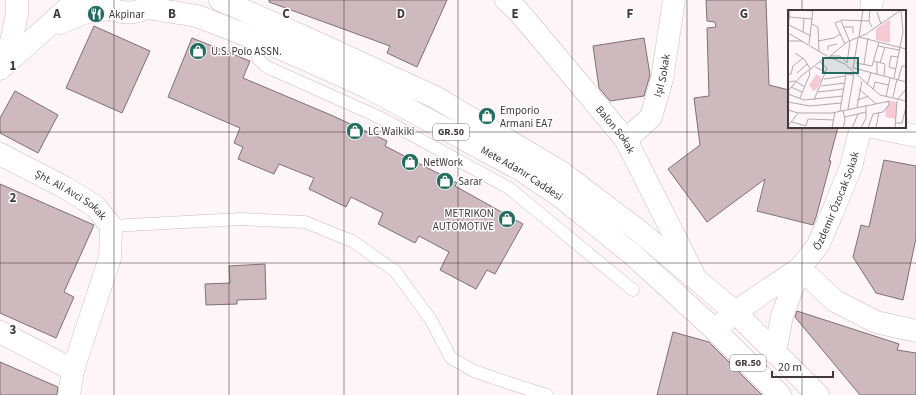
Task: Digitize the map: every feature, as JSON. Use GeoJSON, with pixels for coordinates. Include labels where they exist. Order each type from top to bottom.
{"type":"FeatureCollection","features":[{"type":"Feature","properties":{"kind":"street"},"geometry":{"type":"LineString","coordinates":[[0,64],[11,42],[17,14],[17,0]]}},
{"type":"Feature","properties":{"kind":"street"},"geometry":{"type":"LineString","coordinates":[[0,69],[77,0]]}},
{"type":"Feature","properties":{"kind":"street","name":"Mete Adanır Caddesi"},"geometry":{"type":"LineString","coordinates":[[220,0],[435,97],[562,172],[639,231],[735,312],[818,395]]}},
{"type":"Feature","properties":{"kind":"street","name":"Balon Sokak"},"geometry":{"type":"LineString","coordinates":[[506,0],[518,11],[626,140],[696,279]]}},
{"type":"Feature","properties":{"kind":"street","name":"Işıl Sokak"},"geometry":{"type":"LineString","coordinates":[[626,140],[651,117],[662,79],[674,0]]}},
{"type":"Feature","properties":{"kind":"street"},"geometry":{"type":"LineString","coordinates":[[871,10],[872,0]]}},
{"type":"Feature","properties":{"kind":"street"},"geometry":{"type":"LineString","coordinates":[[46,29],[105,4]]}},
{"type":"Feature","properties":{"kind":"street","name":"GR.50"},"geometry":{"type":"LineString","coordinates":[[105,4],[122,13],[135,12],[151,4]]}},
{"type":"Feature","properties":{"kind":"street","name":"Mete Adanır Caddesi"},"geometry":{"type":"LineString","coordinates":[[151,4],[197,16],[284,50],[369,88],[521,170],[561,197],[632,254],[715,330],[780,395]]}},
{"type":"Feature","properties":{"kind":"street","name":"Özdemir Özocak Sokak"},"geometry":{"type":"LineString","coordinates":[[775,353],[782,316],[800,268],[818,245],[833,211],[851,167],[861,128]]}},
{"type":"Feature","properties":{"kind":"street"},"geometry":{"type":"LineString","coordinates":[[878,128],[916,136]]}},
{"type":"Feature","properties":{"kind":"street","name":"Şht. Ali Avci Sokak"},"geometry":{"type":"LineString","coordinates":[[0,154],[64,187],[94,206],[111,226],[110,258],[73,370],[69,395]]}},
{"type":"Feature","properties":{"kind":"street"},"geometry":{"type":"LineString","coordinates":[[800,268],[835,301],[876,322],[916,331]]}},
{"type":"Feature","properties":{"kind":"street","name":"Özdemir Özocak Sokak"},"geometry":{"type":"LineString","coordinates":[[715,330],[735,312],[800,268]]}},
{"type":"Feature","properties":{"kind":"street"},"geometry":{"type":"LineString","coordinates":[[0,332],[73,370]]}},
{"type":"Feature","properties":{"kind":"lane"},"geometry":{"type":"LineString","coordinates":[[251,37],[259,60],[267,67],[381,118],[509,188],[633,290]]}},
{"type":"Feature","properties":{"kind":"lane"},"geometry":{"type":"LineString","coordinates":[[509,188],[521,170]]}},
{"type":"Feature","properties":{"kind":"lane"},"geometry":{"type":"LineString","coordinates":[[111,226],[240,218],[305,222],[339,235],[352,241],[395,271],[431,320],[451,358],[474,371],[547,395]]}},
{"type":"Feature","properties":{"kind":"building"},"geometry":{"type":"Polygon","coordinates":[[[269,0],[447,0],[417,67],[387,53],[390,46],[269,2],[269,0]]]}},
{"type":"Feature","properties":{"kind":"building"},"geometry":{"type":"Polygon","coordinates":[[[706,0],[766,0],[769,85],[788,90],[788,128],[838,128],[829,161],[831,161],[813,225],[757,211],[765,179],[707,222],[668,169],[700,145],[694,98],[709,96],[707,28],[716,27],[715,22],[707,21],[706,0]]]}},
{"type":"Feature","properties":{"kind":"building"},"geometry":{"type":"Polygon","coordinates":[[[94,26],[150,51],[122,113],[66,88],[94,26]]]}},
{"type":"Feature","properties":{"kind":"building"},"geometry":{"type":"Polygon","coordinates":[[[192,38],[250,61],[243,78],[331,115],[387,141],[385,146],[457,183],[455,186],[523,224],[495,274],[487,270],[476,289],[440,270],[449,252],[419,236],[415,243],[378,224],[383,213],[351,197],[346,207],[309,189],[314,178],[279,164],[274,174],[238,159],[243,147],[234,143],[240,128],[168,97],[192,38]]]}},
{"type":"Feature","properties":{"kind":"building"},"geometry":{"type":"Polygon","coordinates":[[[644,38],[650,75],[644,96],[610,101],[599,88],[593,46],[644,38]]]}},
{"type":"Feature","properties":{"kind":"building"},"geometry":{"type":"Polygon","coordinates":[[[15,91],[58,115],[38,153],[0,133],[0,118],[15,91]]]}},
{"type":"Feature","properties":{"kind":"building"},"geometry":{"type":"Polygon","coordinates":[[[884,160],[916,166],[916,238],[903,300],[876,293],[853,257],[861,225],[869,227],[884,160]]]}},
{"type":"Feature","properties":{"kind":"building"},"geometry":{"type":"Polygon","coordinates":[[[0,184],[94,225],[64,292],[74,297],[56,338],[0,313],[0,184]]]}},
{"type":"Feature","properties":{"kind":"building"},"geometry":{"type":"Polygon","coordinates":[[[265,264],[266,299],[237,300],[237,304],[206,305],[205,284],[230,283],[229,266],[265,264]]]}},
{"type":"Feature","properties":{"kind":"building"},"geometry":{"type":"Polygon","coordinates":[[[797,311],[899,344],[897,350],[916,353],[916,395],[860,395],[795,317],[797,311]]]}},
{"type":"Feature","properties":{"kind":"building"},"geometry":{"type":"Polygon","coordinates":[[[673,332],[709,342],[762,395],[657,395],[673,332]]]}},
{"type":"Feature","properties":{"kind":"building"},"geometry":{"type":"Polygon","coordinates":[[[0,362],[58,387],[57,395],[0,395],[0,362]]]}},
{"type":"Feature","properties":{"kind":"place","name":"Akpinar"},"geometry":{"type":"Point","coordinates":[96,14]}},
{"type":"Feature","properties":{"kind":"place","name":"U.S. Polo ASSN."},"geometry":{"type":"Point","coordinates":[198,51]}},
{"type":"Feature","properties":{"kind":"place","name":"Emporio Armani EA7"},"geometry":{"type":"Point","coordinates":[487,116]}},
{"type":"Feature","properties":{"kind":"place","name":"LC Waikiki"},"geometry":{"type":"Point","coordinates":[355,131]}},
{"type":"Feature","properties":{"kind":"place","name":"NetWork"},"geometry":{"type":"Point","coordinates":[410,162]}},
{"type":"Feature","properties":{"kind":"place","name":"Sarar"},"geometry":{"type":"Point","coordinates":[445,181]}},
{"type":"Feature","properties":{"kind":"place","name":"METRIKON AUTOMOTIVE"},"geometry":{"type":"Point","coordinates":[507,219]}}]}
